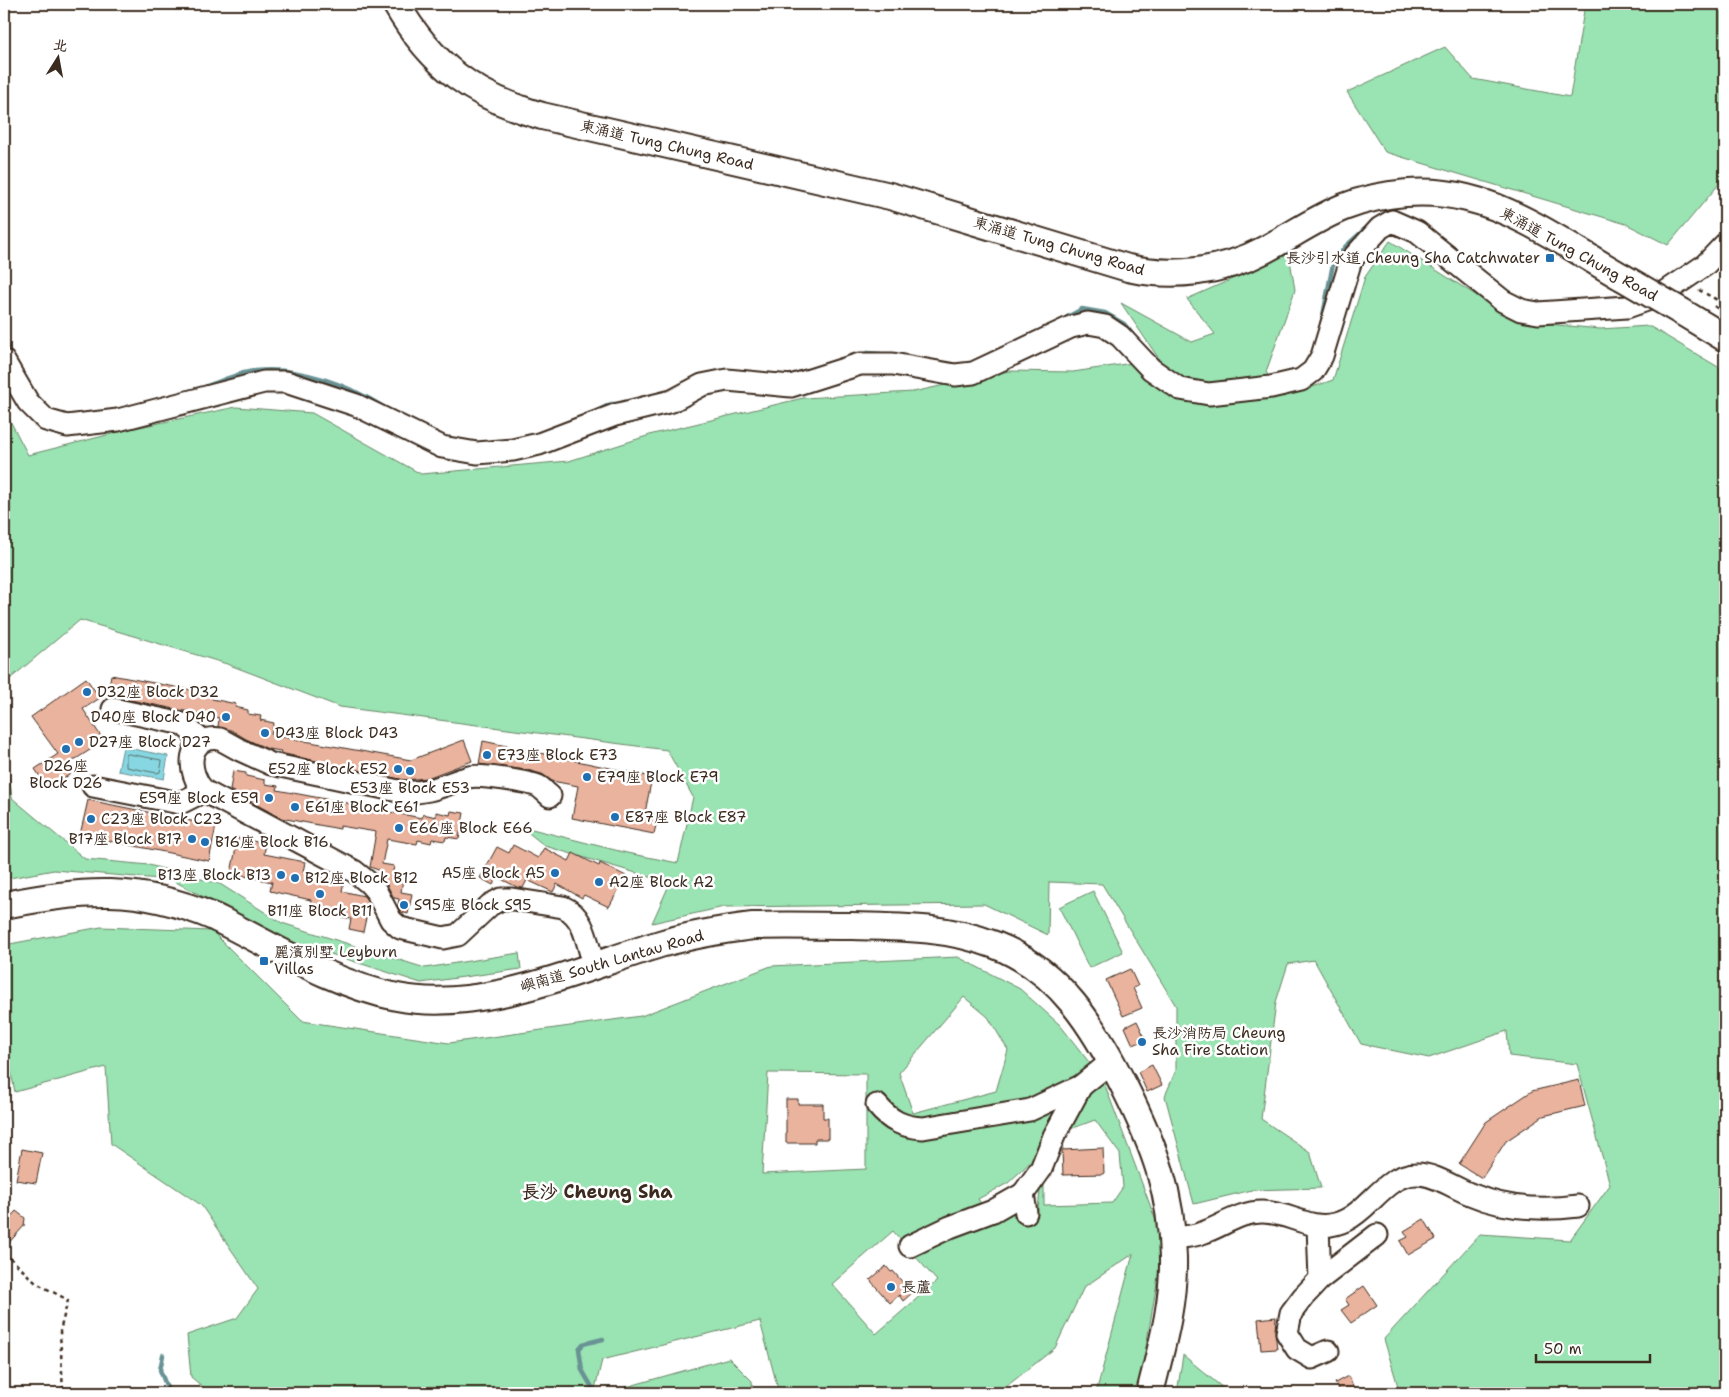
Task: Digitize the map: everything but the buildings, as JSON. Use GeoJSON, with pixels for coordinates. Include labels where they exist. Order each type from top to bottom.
{"type":"FeatureCollection","features":[{"type":"Feature","properties":{"kind":"main road","name":"東涌道 Tung Chung Road"},"geometry":{"type":"LineString","coordinates":[[396,4],[416,35],[452,73],[480,92],[527,112],[890,196],[1128,268],[1149,272],[1173,273],[1218,267],[1262,252],[1315,221],[1345,207],[1382,196],[1415,193],[1451,195],[1482,202],[1512,215],[1721,335]]}},
{"type":"Feature","properties":{"kind":"main road","name":"嶼南道 South Lantau Road"},"geometry":{"type":"LineString","coordinates":[[4,905],[52,896],[90,892],[151,896],[207,914],[343,981],[376,992],[418,1000],[454,1000],[494,995],[681,938],[753,926],[896,927],[938,930],[976,938],[1009,951],[1053,981],[1075,1004],[1090,1025],[1112,1061],[1144,1127],[1159,1166],[1169,1208],[1173,1259],[1171,1301],[1165,1337],[1150,1393]]}},
{"type":"Feature","properties":{"kind":"street"},"geometry":{"type":"LineString","coordinates":[[4,361],[28,402],[46,420],[67,426],[118,420],[264,382],[286,382],[356,405],[442,447],[477,453],[513,450],[540,444],[616,415],[672,401],[702,385],[728,380],[791,386],[860,364],[893,364],[956,375],[973,373],[1071,327],[1088,323],[1105,326],[1120,336],[1151,369],[1180,389],[1209,394],[1271,387],[1301,380],[1313,371],[1322,356],[1351,260],[1380,228],[1392,221],[1417,232],[1503,301],[1521,310],[1538,313],[1627,307],[1661,295],[1705,265],[1725,244]]}},
{"type":"Feature","properties":{"kind":"street"},"geometry":{"type":"LineString","coordinates":[[114,709],[183,724],[202,741]]}},
{"type":"Feature","properties":{"kind":"street"},"geometry":{"type":"LineString","coordinates":[[550,796],[537,786],[482,775],[470,776],[432,791],[403,792],[280,766],[255,758],[220,739],[208,738],[202,741],[195,749],[191,762],[194,778],[204,791],[354,871],[372,887],[391,920],[400,928],[448,938],[458,935],[490,905],[501,899],[562,907],[569,909],[579,919],[594,965]]}},
{"type":"Feature","properties":{"kind":"street"},"geometry":{"type":"LineString","coordinates":[[93,786],[180,803],[204,791]]}},
{"type":"Feature","properties":{"kind":"street"},"geometry":{"type":"LineString","coordinates":[[877,1105],[892,1120],[902,1125],[923,1128],[1030,1110],[1081,1086],[1112,1061]]}},
{"type":"Feature","properties":{"kind":"street"},"geometry":{"type":"LineString","coordinates":[[910,1246],[950,1227],[994,1210],[1025,1203],[1054,1136],[1081,1086]]}},
{"type":"Feature","properties":{"kind":"street"},"geometry":{"type":"LineString","coordinates":[[1172,1238],[1201,1234],[1235,1217],[1261,1212],[1274,1212],[1308,1224],[1328,1226],[1347,1220],[1392,1182],[1409,1174],[1427,1175],[1481,1199],[1500,1204],[1538,1209],[1578,1206]]}},
{"type":"Feature","properties":{"kind":"street"},"geometry":{"type":"LineString","coordinates":[[1318,1226],[1320,1279]]}},
{"type":"Feature","properties":{"kind":"street"},"geometry":{"type":"LineString","coordinates":[[1328,1351],[1312,1358],[1297,1349],[1287,1333],[1291,1313],[1320,1279],[1377,1235]]}},
{"type":"Feature","properties":{"kind":"path"},"geometry":{"type":"LineString","coordinates":[[1682,281],[1720,302],[1717,308],[1710,304]]}},
{"type":"Feature","properties":{"kind":"path"},"geometry":{"type":"LineString","coordinates":[[4,1252],[36,1283],[68,1300],[60,1331],[62,1393]]}},
{"type":"Feature","properties":{"kind":"green space"},"geometry":{"type":"Polygon","coordinates":[[[1585,4],[1725,4],[1725,177],[1668,245],[1626,224],[1385,152],[1347,92],[1445,47],[1473,79],[1570,97],[1585,4]]]}},
{"type":"Feature","properties":{"kind":"green space"},"geometry":{"type":"Polygon","coordinates":[[[1390,241],[1517,321],[1600,329],[1649,326],[1725,371],[1725,1393],[1400,1393],[1384,1339],[1480,1234],[1570,1240],[1610,1185],[1577,1064],[1509,1056],[1507,1031],[1429,1058],[1361,1044],[1314,960],[1288,964],[1276,1002],[1261,1119],[1310,1152],[1321,1188],[1252,1190],[1194,1204],[1165,1096],[1176,1070],[1176,1006],[1102,884],[1049,882],[1048,935],[984,904],[724,907],[652,923],[670,883],[545,846],[520,826],[627,853],[678,863],[693,797],[667,750],[340,707],[227,664],[80,620],[4,684],[4,409],[28,455],[135,428],[236,407],[312,413],[421,474],[569,461],[653,434],[803,398],[913,392],[1009,371],[1073,372],[1159,359],[1121,303],[1192,342],[1215,334],[1187,299],[1289,254],[1295,290],[1266,372],[1283,397],[1333,380],[1365,277],[1390,241]]]}},
{"type":"Feature","properties":{"kind":"green space"},"geometry":{"type":"Polygon","coordinates":[[[4,737],[12,798],[85,859],[149,865],[220,884],[282,923],[425,968],[519,953],[521,969],[421,983],[281,938],[172,880],[54,870],[4,879],[4,737]]]}},
{"type":"Feature","properties":{"kind":"green space"},"geometry":{"type":"Polygon","coordinates":[[[1093,891],[1123,952],[1089,968],[1059,907],[1093,891]]]}},
{"type":"Feature","properties":{"kind":"green space"},"geometry":{"type":"Polygon","coordinates":[[[101,927],[212,931],[302,1021],[449,1043],[641,1016],[771,966],[958,957],[1020,989],[1060,1025],[1103,1080],[1164,1242],[1141,1376],[1140,1393],[1096,1393],[1133,1254],[1084,1287],[1055,1348],[998,1393],[779,1393],[760,1321],[602,1360],[594,1393],[210,1393],[191,1377],[187,1335],[237,1318],[258,1289],[201,1205],[111,1144],[106,1067],[15,1092],[4,1039],[4,945],[101,927]],[[964,997],[899,1073],[913,1113],[996,1091],[1008,1050],[988,1017],[964,997]],[[768,1073],[762,1174],[866,1169],[866,1074],[768,1073]],[[1095,1120],[1062,1132],[1044,1173],[1044,1205],[1112,1203],[1123,1187],[1120,1154],[1095,1120]],[[1034,1159],[1008,1183],[978,1199],[994,1222],[1014,1203],[1014,1217],[1037,1217],[1041,1182],[1034,1159]],[[893,1231],[832,1284],[876,1334],[937,1281],[893,1231]]]}},
{"type":"Feature","properties":{"kind":"green space"},"geometry":{"type":"Polygon","coordinates":[[[1183,1355],[1229,1393],[1177,1393],[1183,1355]]]}},
{"type":"Feature","properties":{"kind":"green space"},"geometry":{"type":"Polygon","coordinates":[[[729,1358],[752,1381],[753,1393],[620,1393],[619,1389],[729,1358]]]}},
{"type":"Feature","properties":{"kind":"water"},"geometry":{"type":"Polygon","coordinates":[[[123,747],[168,756],[164,779],[118,771],[123,747]]]}},
{"type":"Feature","properties":{"kind":"waterway"},"geometry":{"type":"LineString","coordinates":[[1321,326],[1333,264],[1345,247],[1364,230]]}},
{"type":"Feature","properties":{"kind":"waterway"},"geometry":{"type":"LineString","coordinates":[[1064,319],[1082,309],[1105,313],[1124,324],[1132,334]]}},
{"type":"Feature","properties":{"kind":"waterway"},"geometry":{"type":"LineString","coordinates":[[4,341],[11,356]]}},
{"type":"Feature","properties":{"kind":"waterway"},"geometry":{"type":"LineString","coordinates":[[862,355],[868,353],[881,354]]}},
{"type":"Feature","properties":{"kind":"waterway"},"geometry":{"type":"LineString","coordinates":[[207,386],[249,372],[289,371],[306,374],[339,385],[385,408]]}},
{"type":"Feature","properties":{"kind":"waterway"},"geometry":{"type":"LineString","coordinates":[[597,411],[611,404],[620,404]]}},
{"type":"Feature","properties":{"kind":"waterway"},"geometry":{"type":"LineString","coordinates":[[594,1393],[582,1370],[579,1349],[583,1344],[603,1339]]}},
{"type":"Feature","properties":{"kind":"waterway"},"geometry":{"type":"LineString","coordinates":[[163,1355],[160,1370],[169,1393]]}},
{"type":"Feature","properties":{"kind":"waterway"},"geometry":{"type":"LineString","coordinates":[[1719,1393],[1725,1386]]}},
{"type":"Feature","properties":{"kind":"place","name":"長沙引水道 Cheung Sha Catchwater"},"geometry":{"type":"Point","coordinates":[1550,258]}},
{"type":"Feature","properties":{"kind":"place","name":"D32座 Block D32"},"geometry":{"type":"Point","coordinates":[87,692]}},
{"type":"Feature","properties":{"kind":"place","name":"D40座 Block D40"},"geometry":{"type":"Point","coordinates":[226,717]}},
{"type":"Feature","properties":{"kind":"place","name":"D43座 Block D43"},"geometry":{"type":"Point","coordinates":[265,733]}},
{"type":"Feature","properties":{"kind":"place","name":"D27座 Block D27"},"geometry":{"type":"Point","coordinates":[79,742]}},
{"type":"Feature","properties":{"kind":"place","name":"D26座 Block D26"},"geometry":{"type":"Point","coordinates":[66,749]}},
{"type":"Feature","properties":{"kind":"place","name":"E73座 Block E73"},"geometry":{"type":"Point","coordinates":[487,755]}},
{"type":"Feature","properties":{"kind":"place","name":"E52座 Block E52"},"geometry":{"type":"Point","coordinates":[398,769]}},
{"type":"Feature","properties":{"kind":"place","name":"E53座 Block E53"},"geometry":{"type":"Point","coordinates":[410,771]}},
{"type":"Feature","properties":{"kind":"place","name":"E79座 Block E79"},"geometry":{"type":"Point","coordinates":[587,777]}},
{"type":"Feature","properties":{"kind":"place","name":"E59座 Block E59"},"geometry":{"type":"Point","coordinates":[269,798]}},
{"type":"Feature","properties":{"kind":"place","name":"E61座 Block E61"},"geometry":{"type":"Point","coordinates":[295,807]}},
{"type":"Feature","properties":{"kind":"place","name":"E87座 Block E87"},"geometry":{"type":"Point","coordinates":[615,817]}},
{"type":"Feature","properties":{"kind":"place","name":"C23座 Block C23"},"geometry":{"type":"Point","coordinates":[91,819]}},
{"type":"Feature","properties":{"kind":"place","name":"E66座 Block E66"},"geometry":{"type":"Point","coordinates":[399,828]}},
{"type":"Feature","properties":{"kind":"place","name":"B17座 Block B17"},"geometry":{"type":"Point","coordinates":[192,839]}},
{"type":"Feature","properties":{"kind":"place","name":"B16座 Block B16"},"geometry":{"type":"Point","coordinates":[205,842]}},
{"type":"Feature","properties":{"kind":"place","name":"A5座 Block A5"},"geometry":{"type":"Point","coordinates":[555,873]}},
{"type":"Feature","properties":{"kind":"place","name":"B13座 Block B13"},"geometry":{"type":"Point","coordinates":[281,875]}},
{"type":"Feature","properties":{"kind":"place","name":"B12座 Block B12"},"geometry":{"type":"Point","coordinates":[295,878]}},
{"type":"Feature","properties":{"kind":"place","name":"A2座 Block A2"},"geometry":{"type":"Point","coordinates":[599,882]}},
{"type":"Feature","properties":{"kind":"place","name":"B11座 Block B11"},"geometry":{"type":"Point","coordinates":[320,894]}},
{"type":"Feature","properties":{"kind":"place","name":"S95座 Block S95"},"geometry":{"type":"Point","coordinates":[404,905]}},
{"type":"Feature","properties":{"kind":"place","name":"麗濱別墅 Leyburn Villas"},"geometry":{"type":"Point","coordinates":[264,961]}},
{"type":"Feature","properties":{"kind":"place","name":"長沙消防局 Cheung Sha Fire Station"},"geometry":{"type":"Point","coordinates":[1142,1042]}},
{"type":"Feature","properties":{"kind":"place","name":"長蘆"},"geometry":{"type":"Point","coordinates":[891,1287]}},
{"type":"Feature","properties":{"kind":"district","name":"長沙 Cheung Sha"},"geometry":{"type":"Point","coordinates":[597,1192]}}]}
